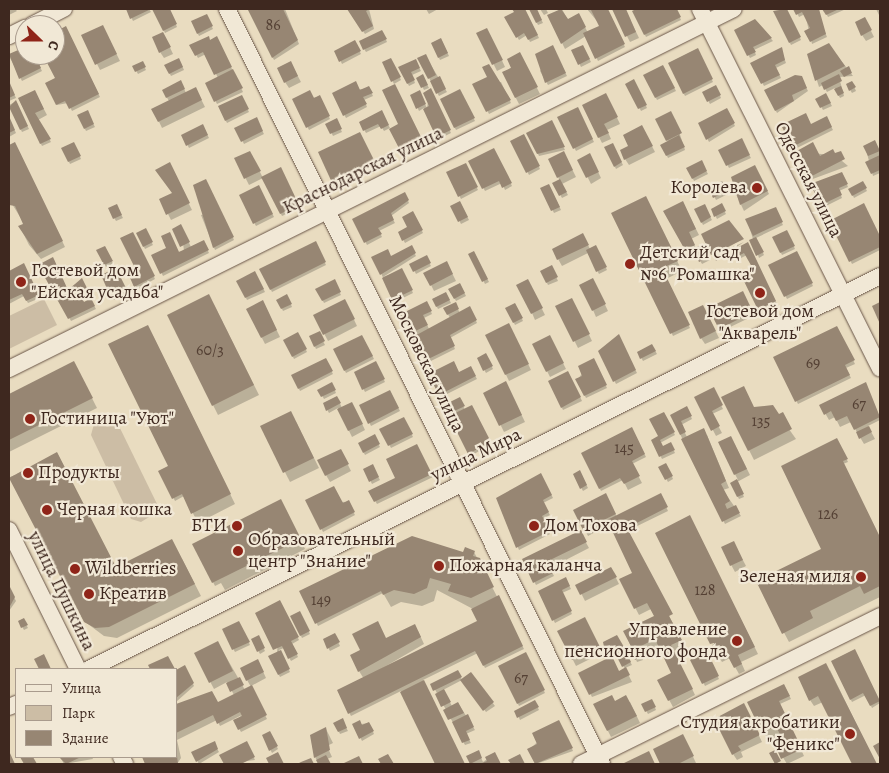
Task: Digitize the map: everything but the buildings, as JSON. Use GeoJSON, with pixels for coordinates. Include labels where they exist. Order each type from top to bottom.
{"type":"FeatureCollection","features":[{"type":"Feature","properties":{"kind":"street"},"geometry":{"type":"LineString","coordinates":[[52,15],[64,9]]}},
{"type":"Feature","properties":{"kind":"street","name":"Московская улица"},"geometry":{"type":"LineString","coordinates":[[227,9],[600,760]]}},
{"type":"Feature","properties":{"kind":"street","name":"Краснодарская улица"},"geometry":{"type":"LineString","coordinates":[[9,370],[327,211],[703,16],[734,9]]}},
{"type":"Feature","properties":{"kind":"street","name":"Одесская улица"},"geometry":{"type":"LineString","coordinates":[[703,16],[880,369]]}},
{"type":"Feature","properties":{"kind":"street","name":"улица Мира"},"geometry":{"type":"LineString","coordinates":[[91,668],[880,276]]}},
{"type":"Feature","properties":{"kind":"street","name":"улица Пушкина"},"geometry":{"type":"LineString","coordinates":[[9,530],[78,668]]}},
{"type":"Feature","properties":{"kind":"street"},"geometry":{"type":"LineString","coordinates":[[580,764],[600,760],[880,616]]}},
{"type":"Feature","properties":{"kind":"green space"},"geometry":{"type":"Polygon","coordinates":[[[44,299],[57,325],[9,349],[9,316],[44,299]]]}},
{"type":"Feature","properties":{"kind":"green space"},"geometry":{"type":"Polygon","coordinates":[[[110,419],[117,422],[158,506],[154,514],[141,522],[131,519],[91,435],[94,424],[110,419]]]}},
{"type":"Feature","properties":{"kind":"place","name":"Королева"},"geometry":{"type":"Point","coordinates":[757,188]}},
{"type":"Feature","properties":{"kind":"place","name":"Детский сад №6 \"Ромашка\""},"geometry":{"type":"Point","coordinates":[630,264]}},
{"type":"Feature","properties":{"kind":"place","name":"Гостевой дом \"Ейская усадьба\""},"geometry":{"type":"Point","coordinates":[21,282]}},
{"type":"Feature","properties":{"kind":"place","name":"Гостевой дом \"Акварель\""},"geometry":{"type":"Point","coordinates":[760,293]}},
{"type":"Feature","properties":{"kind":"place","name":"Гостиница \"Уют\""},"geometry":{"type":"Point","coordinates":[30,419]}},
{"type":"Feature","properties":{"kind":"place","name":"Продукты"},"geometry":{"type":"Point","coordinates":[28,473]}},
{"type":"Feature","properties":{"kind":"place","name":"Черная кошка"},"geometry":{"type":"Point","coordinates":[47,510]}},
{"type":"Feature","properties":{"kind":"place","name":"БТИ"},"geometry":{"type":"Point","coordinates":[237,526]}},
{"type":"Feature","properties":{"kind":"place","name":"Дом Тохова"},"geometry":{"type":"Point","coordinates":[534,526]}},
{"type":"Feature","properties":{"kind":"place","name":"Образовательный центр \"Знание\""},"geometry":{"type":"Point","coordinates":[238,551]}},
{"type":"Feature","properties":{"kind":"place","name":"Пожарная каланча"},"geometry":{"type":"Point","coordinates":[439,566]}},
{"type":"Feature","properties":{"kind":"place","name":"Wildberries"},"geometry":{"type":"Point","coordinates":[75,569]}},
{"type":"Feature","properties":{"kind":"place","name":"Зеленая миля"},"geometry":{"type":"Point","coordinates":[861,577]}},
{"type":"Feature","properties":{"kind":"place","name":"Креатив"},"geometry":{"type":"Point","coordinates":[89,594]}},
{"type":"Feature","properties":{"kind":"place","name":"Управление пенсионного фонда"},"geometry":{"type":"Point","coordinates":[737,641]}},
{"type":"Feature","properties":{"kind":"place","name":"Студия акробатики \"Феникс\""},"geometry":{"type":"Point","coordinates":[850,734]}}]}
